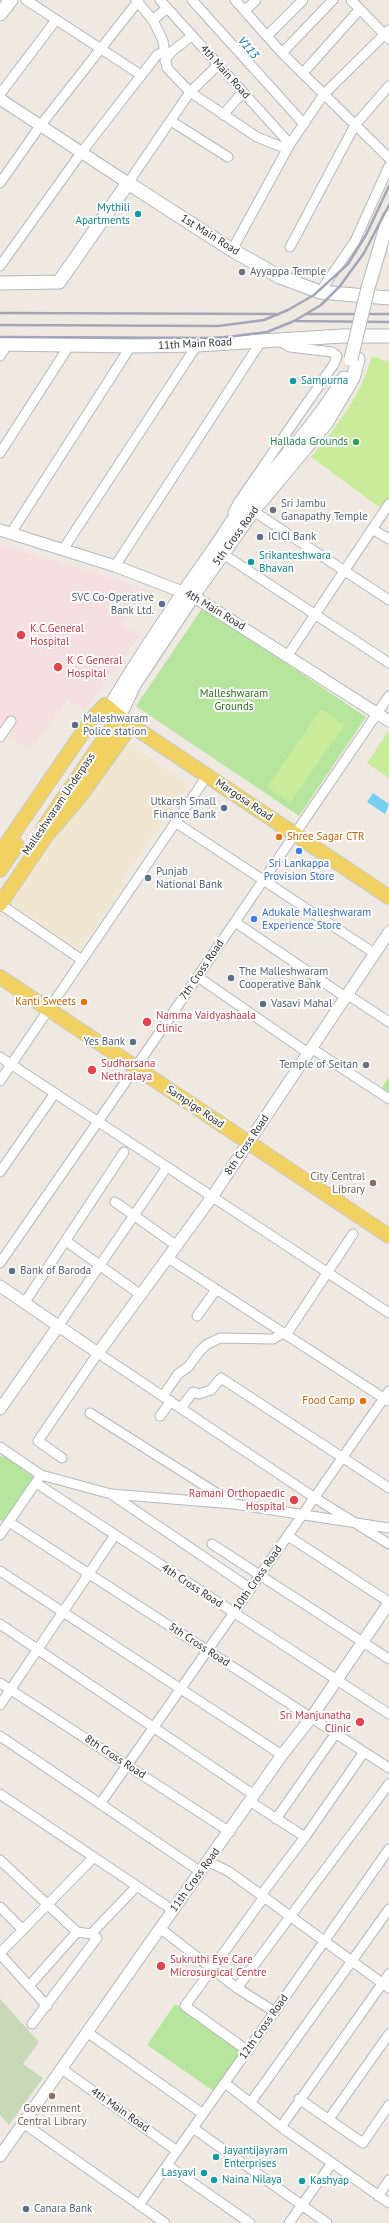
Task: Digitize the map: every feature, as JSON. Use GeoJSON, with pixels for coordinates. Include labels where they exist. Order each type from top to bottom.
{"type":"FeatureCollection","features":[{"type":"Feature","properties":{"kind":"main road"},"geometry":{"type":"LineString","coordinates":[[0,14],[10,0]]}},
{"type":"Feature","properties":{"kind":"main road"},"geometry":{"type":"LineString","coordinates":[[0,283],[59,282],[128,183]]}},
{"type":"Feature","properties":{"kind":"main road","name":"1st Main Road"},"geometry":{"type":"LineString","coordinates":[[128,183],[232,250],[280,277],[320,292],[389,298]]}},
{"type":"Feature","properties":{"kind":"main road"},"geometry":{"type":"LineString","coordinates":[[354,359],[389,217]]}},
{"type":"Feature","properties":{"kind":"main road"},"geometry":{"type":"LineString","coordinates":[[372,289],[389,246]]}},
{"type":"Feature","properties":{"kind":"main road","name":"11th Main Road"},"geometry":{"type":"LineString","coordinates":[[4,344],[69,346],[197,345],[344,336],[389,336]]}},
{"type":"Feature","properties":{"kind":"main road","name":"5th Cross Road"},"geometry":{"type":"LineString","coordinates":[[188,593],[223,554],[253,511],[327,422],[353,378],[354,359]]}},
{"type":"Feature","properties":{"kind":"main road","name":"5th Cross Road"},"geometry":{"type":"LineString","coordinates":[[111,710],[134,685],[188,593],[246,502],[319,416],[354,359]]}},
{"type":"Feature","properties":{"kind":"main road"},"geometry":{"type":"LineString","coordinates":[[0,853],[92,719],[111,710]]}},
{"type":"Feature","properties":{"kind":"main road","name":"Margosa Road"},"geometry":{"type":"LineString","coordinates":[[111,710],[131,725],[389,897]]}},
{"type":"Feature","properties":{"kind":"main road","name":"Malleshwaram Underpass"},"geometry":{"type":"LineString","coordinates":[[0,870],[111,710]]}},
{"type":"Feature","properties":{"kind":"main road","name":"Malleshwaram Underpass"},"geometry":{"type":"LineString","coordinates":[[0,891],[111,710]]}},
{"type":"Feature","properties":{"kind":"main road"},"geometry":{"type":"LineString","coordinates":[[0,904],[46,836],[81,795],[131,725]]}},
{"type":"Feature","properties":{"kind":"main road","name":"Sampige Road"},"geometry":{"type":"LineString","coordinates":[[0,977],[389,1236]]}},
{"type":"Feature","properties":{"kind":"street"},"geometry":{"type":"LineString","coordinates":[[26,0],[141,75]]}},
{"type":"Feature","properties":{"kind":"street"},"geometry":{"type":"LineString","coordinates":[[0,183],[40,126],[137,0],[153,20],[163,41],[163,52],[166,68],[190,92],[257,137],[289,147]]}},
{"type":"Feature","properties":{"kind":"street","name":"4th Main Road"},"geometry":{"type":"LineString","coordinates":[[160,0],[243,92],[289,147]]}},
{"type":"Feature","properties":{"kind":"street"},"geometry":{"type":"LineString","coordinates":[[192,0],[304,124]]}},
{"type":"Feature","properties":{"kind":"street"},"geometry":{"type":"LineString","coordinates":[[235,0],[302,74],[389,158]]}},
{"type":"Feature","properties":{"kind":"street"},"geometry":{"type":"LineString","coordinates":[[245,11],[256,0]]}},
{"type":"Feature","properties":{"kind":"street"},"geometry":{"type":"LineString","coordinates":[[267,36],[303,0]]}},
{"type":"Feature","properties":{"kind":"street"},"geometry":{"type":"LineString","coordinates":[[282,53],[333,0]]}},
{"type":"Feature","properties":{"kind":"street"},"geometry":{"type":"LineString","coordinates":[[232,250],[289,147],[324,94],[387,35],[351,0]]}},
{"type":"Feature","properties":{"kind":"street"},"geometry":{"type":"LineString","coordinates":[[153,20],[167,8]]}},
{"type":"Feature","properties":{"kind":"street"},"geometry":{"type":"LineString","coordinates":[[302,74],[360,9]]}},
{"type":"Feature","properties":{"kind":"street"},"geometry":{"type":"LineString","coordinates":[[0,94],[56,20]]}},
{"type":"Feature","properties":{"kind":"street"},"geometry":{"type":"LineString","coordinates":[[165,61],[171,52],[192,36]]}},
{"type":"Feature","properties":{"kind":"street"},"geometry":{"type":"LineString","coordinates":[[0,266],[81,153],[156,55],[163,52]]}},
{"type":"Feature","properties":{"kind":"street"},"geometry":{"type":"LineString","coordinates":[[0,100],[128,183],[190,92],[218,65]]}},
{"type":"Feature","properties":{"kind":"street"},"geometry":{"type":"LineString","coordinates":[[290,247],[355,125],[389,86]]}},
{"type":"Feature","properties":{"kind":"street"},"geometry":{"type":"LineString","coordinates":[[223,115],[243,92]]}},
{"type":"Feature","properties":{"kind":"street"},"geometry":{"type":"LineString","coordinates":[[171,121],[228,157]]}},
{"type":"Feature","properties":{"kind":"street"},"geometry":{"type":"LineString","coordinates":[[320,292],[355,241],[389,166]]}},
{"type":"Feature","properties":{"kind":"street"},"geometry":{"type":"LineString","coordinates":[[115,566],[269,340],[290,347],[332,352],[337,356],[334,364],[238,503],[227,530]]}},
{"type":"Feature","properties":{"kind":"street"},"geometry":{"type":"LineString","coordinates":[[0,356],[4,344]]}},
{"type":"Feature","properties":{"kind":"street"},"geometry":{"type":"LineString","coordinates":[[64,548],[197,345]]}},
{"type":"Feature","properties":{"kind":"street"},"geometry":{"type":"LineString","coordinates":[[0,453],[69,346]]}},
{"type":"Feature","properties":{"kind":"street"},"geometry":{"type":"LineString","coordinates":[[11,533],[131,346]]}},
{"type":"Feature","properties":{"kind":"street"},"geometry":{"type":"LineString","coordinates":[[288,655],[389,504]]}},
{"type":"Feature","properties":{"kind":"street"},"geometry":{"type":"LineString","coordinates":[[253,511],[389,600]]}},
{"type":"Feature","properties":{"kind":"street"},"geometry":{"type":"LineString","coordinates":[[372,528],[389,539]]}},
{"type":"Feature","properties":{"kind":"street","name":"4th Main Road"},"geometry":{"type":"LineString","coordinates":[[0,530],[64,548],[188,593],[288,655],[389,721]]}},
{"type":"Feature","properties":{"kind":"street"},"geometry":{"type":"LineString","coordinates":[[223,554],[389,663]]}},
{"type":"Feature","properties":{"kind":"street","name":"7th Cross Road"},"geometry":{"type":"LineString","coordinates":[[0,1263],[136,1068],[389,696]]}},
{"type":"Feature","properties":{"kind":"street"},"geometry":{"type":"LineString","coordinates":[[0,737],[11,721]]}},
{"type":"Feature","properties":{"kind":"street"},"geometry":{"type":"LineString","coordinates":[[0,1081],[207,776]]}},
{"type":"Feature","properties":{"kind":"street"},"geometry":{"type":"LineString","coordinates":[[175,822],[374,954]]}},
{"type":"Feature","properties":{"kind":"street"},"geometry":{"type":"LineString","coordinates":[[0,904],[82,960]]}},
{"type":"Feature","properties":{"kind":"street"},"geometry":{"type":"LineString","coordinates":[[235,922],[341,994],[348,995],[389,1022]]}},
{"type":"Feature","properties":{"kind":"street","name":"8th Cross Road"},"geometry":{"type":"LineString","coordinates":[[98,1353],[212,1197],[389,932]]}},
{"type":"Feature","properties":{"kind":"street"},"geometry":{"type":"LineString","coordinates":[[198,977],[309,1051],[389,1099]]}},
{"type":"Feature","properties":{"kind":"street"},"geometry":{"type":"LineString","coordinates":[[0,1057],[389,1313]]}},
{"type":"Feature","properties":{"kind":"street"},"geometry":{"type":"LineString","coordinates":[[0,1172],[55,1093]]}},
{"type":"Feature","properties":{"kind":"street"},"geometry":{"type":"LineString","coordinates":[[25,1302],[124,1152]]}},
{"type":"Feature","properties":{"kind":"street"},"geometry":{"type":"LineString","coordinates":[[0,1409],[167,1167]]}},
{"type":"Feature","properties":{"kind":"street"},"geometry":{"type":"LineString","coordinates":[[115,1202],[177,1246]]}},
{"type":"Feature","properties":{"kind":"street"},"geometry":{"type":"LineString","coordinates":[[160,1416],[178,1374],[188,1367],[199,1352],[206,1346],[220,1338],[273,1339],[285,1334],[353,1234]]}},
{"type":"Feature","properties":{"kind":"street"},"geometry":{"type":"LineString","coordinates":[[66,1241],[141,1295]]}},
{"type":"Feature","properties":{"kind":"street"},"geometry":{"type":"LineString","coordinates":[[168,1258],[285,1334],[387,1397]]}},
{"type":"Feature","properties":{"kind":"street"},"geometry":{"type":"LineString","coordinates":[[0,1286],[314,1498],[389,1544]]}},
{"type":"Feature","properties":{"kind":"street"},"geometry":{"type":"LineString","coordinates":[[197,1316],[216,1290]]}},
{"type":"Feature","properties":{"kind":"street"},"geometry":{"type":"LineString","coordinates":[[62,1458],[38,1441],[98,1353]]}},
{"type":"Feature","properties":{"kind":"street"},"geometry":{"type":"LineString","coordinates":[[181,1408],[193,1392],[199,1394],[212,1390],[221,1378],[389,1488]]}},
{"type":"Feature","properties":{"kind":"street","name":"10th Cross Road"},"geometry":{"type":"LineString","coordinates":[[100,1804],[314,1498],[387,1397]]}},
{"type":"Feature","properties":{"kind":"street"},"geometry":{"type":"LineString","coordinates":[[90,1413],[234,1504]]}},
{"type":"Feature","properties":{"kind":"street"},"geometry":{"type":"LineString","coordinates":[[0,1447],[41,1475],[111,1494],[234,1504],[389,1528]]}},
{"type":"Feature","properties":{"kind":"street"},"geometry":{"type":"LineString","coordinates":[[0,1535],[41,1475]]}},
{"type":"Feature","properties":{"kind":"street","name":"4th Cross Road"},"geometry":{"type":"LineString","coordinates":[[36,1483],[389,1714]]}},
{"type":"Feature","properties":{"kind":"street"},"geometry":{"type":"LineString","coordinates":[[111,1494],[250,1589]]}},
{"type":"Feature","properties":{"kind":"street","name":"5th Cross Road"},"geometry":{"type":"LineString","coordinates":[[9,1522],[389,1768]]}},
{"type":"Feature","properties":{"kind":"street"},"geometry":{"type":"LineString","coordinates":[[0,1705],[115,1535]]}},
{"type":"Feature","properties":{"kind":"street"},"geometry":{"type":"LineString","coordinates":[[288,1536],[389,1602]]}},
{"type":"Feature","properties":{"kind":"street"},"geometry":{"type":"LineString","coordinates":[[212,1544],[362,1643],[389,1659]]}},
{"type":"Feature","properties":{"kind":"street"},"geometry":{"type":"LineString","coordinates":[[0,1571],[282,1756]]}},
{"type":"Feature","properties":{"kind":"street","name":"11th Cross Road"},"geometry":{"type":"LineString","coordinates":[[1,2152],[209,1862],[282,1756],[311,1718],[389,1602]]}},
{"type":"Feature","properties":{"kind":"street"},"geometry":{"type":"LineString","coordinates":[[0,1624],[154,1727],[253,1798],[276,1819],[305,1838]]}},
{"type":"Feature","properties":{"kind":"street","name":"8th Cross Road"},"geometry":{"type":"LineString","coordinates":[[0,1683],[230,1832]]}},
{"type":"Feature","properties":{"kind":"street"},"geometry":{"type":"LineString","coordinates":[[276,1819],[336,1733]]}},
{"type":"Feature","properties":{"kind":"street"},"geometry":{"type":"LineString","coordinates":[[0,1736],[201,1872]]}},
{"type":"Feature","properties":{"kind":"street"},"geometry":{"type":"LineString","coordinates":[[248,2051],[185,2006],[305,1838],[364,1752]]}},
{"type":"Feature","properties":{"kind":"street"},"geometry":{"type":"LineString","coordinates":[[236,1988],[291,1917],[389,1784]]}},
{"type":"Feature","properties":{"kind":"street"},"geometry":{"type":"LineString","coordinates":[[0,1794],[174,1911]]}},
{"type":"Feature","properties":{"kind":"street","name":"12th Cross Road"},"geometry":{"type":"LineString","coordinates":[[139,2205],[389,1849]]}},
{"type":"Feature","properties":{"kind":"street"},"geometry":{"type":"LineString","coordinates":[[47,2006],[0,1953],[94,1857]]}},
{"type":"Feature","properties":{"kind":"street"},"geometry":{"type":"LineString","coordinates":[[0,1860],[49,1904],[77,1932],[90,1934],[97,1938],[32,2024]]}},
{"type":"Feature","properties":{"kind":"street"},"geometry":{"type":"LineString","coordinates":[[209,1862],[228,1871],[386,1985]]}},
{"type":"Feature","properties":{"kind":"street"},"geometry":{"type":"LineString","coordinates":[[90,1934],[137,1886]]}},
{"type":"Feature","properties":{"kind":"street"},"geometry":{"type":"LineString","coordinates":[[0,1907],[23,1930]]}},
{"type":"Feature","properties":{"kind":"street"},"geometry":{"type":"LineString","coordinates":[[251,2102],[351,1960],[389,1909]]}},
{"type":"Feature","properties":{"kind":"street"},"geometry":{"type":"LineString","coordinates":[[160,1929],[236,1988],[275,2012]]}},
{"type":"Feature","properties":{"kind":"street"},"geometry":{"type":"LineString","coordinates":[[29,1986],[77,1932]]}},
{"type":"Feature","properties":{"kind":"street"},"geometry":{"type":"LineString","coordinates":[[281,2127],[299,2099],[386,1985],[389,1974]]}},
{"type":"Feature","properties":{"kind":"street"},"geometry":{"type":"LineString","coordinates":[[88,2032],[202,2114]]}},
{"type":"Feature","properties":{"kind":"street"},"geometry":{"type":"LineString","coordinates":[[329,2119],[389,2034]]}},
{"type":"Feature","properties":{"kind":"street","name":"4th Main Road"},"geometry":{"type":"LineString","coordinates":[[62,2069],[177,2151]]}},
{"type":"Feature","properties":{"kind":"street"},"geometry":{"type":"LineString","coordinates":[[225,2083],[281,2127],[389,2203]]}},
{"type":"Feature","properties":{"kind":"street"},"geometry":{"type":"LineString","coordinates":[[299,2099],[363,2143],[389,2106]]}},
{"type":"Feature","properties":{"kind":"street"},"geometry":{"type":"LineString","coordinates":[[23,2123],[164,2223]]}},
{"type":"Feature","properties":{"kind":"street"},"geometry":{"type":"LineString","coordinates":[[193,2128],[327,2223]]}},
{"type":"Feature","properties":{"kind":"street"},"geometry":{"type":"LineString","coordinates":[[289,2223],[332,2163]]}},
{"type":"Feature","properties":{"kind":"street"},"geometry":{"type":"LineString","coordinates":[[167,2166],[250,2223]]}},
{"type":"Feature","properties":{"kind":"street"},"geometry":{"type":"LineString","coordinates":[[378,2196],[389,2180]]}},
{"type":"Feature","properties":{"kind":"shaded area","name":"K C General Hospital"},"geometry":{"type":"Polygon","coordinates":[[[0,544],[146,589],[122,624],[139,636],[85,710],[68,699],[30,750],[0,729],[0,544]]]}},
{"type":"Feature","properties":{"kind":"shaded area"},"geometry":{"type":"Polygon","coordinates":[[[130,744],[189,785],[121,881],[125,884],[79,951],[10,904],[57,836],[123,749],[130,744]]]}},
{"type":"Feature","properties":{"kind":"green space","name":"Hallada Grounds"},"geometry":{"type":"Polygon","coordinates":[[[372,356],[389,362],[389,498],[382,509],[311,457],[339,422],[355,397],[372,356]]]}},
{"type":"Feature","properties":{"kind":"green space","name":"Malleshwaram Grounds"},"geometry":{"type":"Polygon","coordinates":[[[203,607],[366,717],[299,816],[136,706],[203,607]]]}},
{"type":"Feature","properties":{"kind":"green space"},"geometry":{"type":"Polygon","coordinates":[[[321,709],[344,725],[290,803],[267,787],[321,709]]]}},
{"type":"Feature","properties":{"kind":"green space"},"geometry":{"type":"Polygon","coordinates":[[[389,732],[389,778],[367,763],[389,732]]]}},
{"type":"Feature","properties":{"kind":"green space"},"geometry":{"type":"Polygon","coordinates":[[[389,1077],[389,1096],[380,1090],[389,1077]]]}},
{"type":"Feature","properties":{"kind":"green space"},"geometry":{"type":"Polygon","coordinates":[[[5,1456],[34,1477],[3,1522],[0,1520],[0,1457],[5,1456]]]}},
{"type":"Feature","properties":{"kind":"green space"},"geometry":{"type":"Polygon","coordinates":[[[0,1999],[39,2042],[23,2064],[43,2078],[9,2125],[0,2115],[0,1999]]]}},
{"type":"Feature","properties":{"kind":"green space"},"geometry":{"type":"Polygon","coordinates":[[[175,2004],[243,2052],[215,2092],[147,2045],[175,2004]]]}},
{"type":"Feature","properties":{"kind":"water"},"geometry":{"type":"Polygon","coordinates":[[[373,793],[389,804],[385,814],[367,802],[373,793]]]}},
{"type":"Feature","properties":{"kind":"railway"},"geometry":{"type":"LineString","coordinates":[[0,325],[218,326],[264,320],[288,310],[314,295],[348,264],[366,235],[389,186]]}},
{"type":"Feature","properties":{"kind":"railway"},"geometry":{"type":"LineString","coordinates":[[0,337],[219,338],[267,332],[294,321],[321,305],[340,286],[364,253],[389,205]]}},
{"type":"Feature","properties":{"kind":"railway"},"geometry":{"type":"LineString","coordinates":[[0,313],[276,314]]}},
{"type":"Feature","properties":{"kind":"railway"},"geometry":{"type":"LineString","coordinates":[[306,314],[389,314]]}},
{"type":"Feature","properties":{"kind":"railway"},"geometry":{"type":"LineString","coordinates":[[295,321],[389,322]]}},
{"type":"Feature","properties":{"kind":"place","name":"Mythili Apartments"},"geometry":{"type":"Point","coordinates":[138,214]}},
{"type":"Feature","properties":{"kind":"place","name":"Ayyappa Temple"},"geometry":{"type":"Point","coordinates":[242,272]}},
{"type":"Feature","properties":{"kind":"place","name":"Sampurna"},"geometry":{"type":"Point","coordinates":[293,381]}},
{"type":"Feature","properties":{"kind":"place","name":"Hallada Grounds"},"geometry":{"type":"Point","coordinates":[356,442]}},
{"type":"Feature","properties":{"kind":"place","name":"Sri Jambu Ganapathy Temple"},"geometry":{"type":"Point","coordinates":[273,510]}},
{"type":"Feature","properties":{"kind":"place","name":"ICICI Bank"},"geometry":{"type":"Point","coordinates":[260,537]}},
{"type":"Feature","properties":{"kind":"place","name":"Srikanteshwara Bhavan"},"geometry":{"type":"Point","coordinates":[251,562]}},
{"type":"Feature","properties":{"kind":"place","name":"SVC Co-Operative Bank Ltd."},"geometry":{"type":"Point","coordinates":[162,604]}},
{"type":"Feature","properties":{"kind":"place","name":"K.C.General Hospital"},"geometry":{"type":"Point","coordinates":[21,635]}},
{"type":"Feature","properties":{"kind":"place","name":"K C General Hospital"},"geometry":{"type":"Point","coordinates":[58,667]}},
{"type":"Feature","properties":{"kind":"place","name":"Maleshwaram Police station"},"geometry":{"type":"Point","coordinates":[75,725]}},
{"type":"Feature","properties":{"kind":"place","name":"Utkarsh Small Finance Bank"},"geometry":{"type":"Point","coordinates":[224,808]}},
{"type":"Feature","properties":{"kind":"place","name":"Shree Sagar CTR"},"geometry":{"type":"Point","coordinates":[279,837]}},
{"type":"Feature","properties":{"kind":"place","name":"Sri Lankappa Provision Store"},"geometry":{"type":"Point","coordinates":[299,851]}},
{"type":"Feature","properties":{"kind":"place","name":"Punjab National Bank"},"geometry":{"type":"Point","coordinates":[148,878]}},
{"type":"Feature","properties":{"kind":"place","name":"Adukale Malleshwaram Experience Store"},"geometry":{"type":"Point","coordinates":[254,919]}},
{"type":"Feature","properties":{"kind":"place","name":"The Malleshwaram Cooperative Bank"},"geometry":{"type":"Point","coordinates":[231,978]}},
{"type":"Feature","properties":{"kind":"place","name":"Kanti Sweets"},"geometry":{"type":"Point","coordinates":[84,1002]}},
{"type":"Feature","properties":{"kind":"place","name":"Vasavi Mahal"},"geometry":{"type":"Point","coordinates":[263,1004]}},
{"type":"Feature","properties":{"kind":"place","name":"Namma Vaidyashaala Clinic"},"geometry":{"type":"Point","coordinates":[147,1022]}},
{"type":"Feature","properties":{"kind":"place","name":"Yes Bank"},"geometry":{"type":"Point","coordinates":[133,1042]}},
{"type":"Feature","properties":{"kind":"place","name":"Temple of Seitan"},"geometry":{"type":"Point","coordinates":[366,1065]}},
{"type":"Feature","properties":{"kind":"place","name":"Sudharsana Nethralaya"},"geometry":{"type":"Point","coordinates":[92,1070]}},
{"type":"Feature","properties":{"kind":"place","name":"City Central Library"},"geometry":{"type":"Point","coordinates":[373,1183]}},
{"type":"Feature","properties":{"kind":"place","name":"Bank of Baroda"},"geometry":{"type":"Point","coordinates":[12,1271]}},
{"type":"Feature","properties":{"kind":"place","name":"Food Camp"},"geometry":{"type":"Point","coordinates":[363,1401]}},
{"type":"Feature","properties":{"kind":"place","name":"Ramani Orthopaedic Hospital"},"geometry":{"type":"Point","coordinates":[294,1500]}},
{"type":"Feature","properties":{"kind":"place","name":"Sri Manjunatha Clinic"},"geometry":{"type":"Point","coordinates":[360,1722]}},
{"type":"Feature","properties":{"kind":"place","name":"Sukruthi Eye Care Microsurgical Centre"},"geometry":{"type":"Point","coordinates":[161,1966]}},
{"type":"Feature","properties":{"kind":"place","name":"Government Central Library"},"geometry":{"type":"Point","coordinates":[52,2096]}},
{"type":"Feature","properties":{"kind":"place","name":"Jayantijayram Enterprises"},"geometry":{"type":"Point","coordinates":[216,2157]}},
{"type":"Feature","properties":{"kind":"place","name":"Lasyavi"},"geometry":{"type":"Point","coordinates":[204,2173]}},
{"type":"Feature","properties":{"kind":"place","name":"Naina Nilaya"},"geometry":{"type":"Point","coordinates":[214,2180]}},
{"type":"Feature","properties":{"kind":"place","name":"Kashyap"},"geometry":{"type":"Point","coordinates":[302,2181]}},
{"type":"Feature","properties":{"kind":"place","name":"Canara Bank"},"geometry":{"type":"Point","coordinates":[26,2209]}},
{"type":"Feature","properties":{"kind":"water label","name":"V113"},"geometry":{"type":"Point","coordinates":[248,48]}}]}
